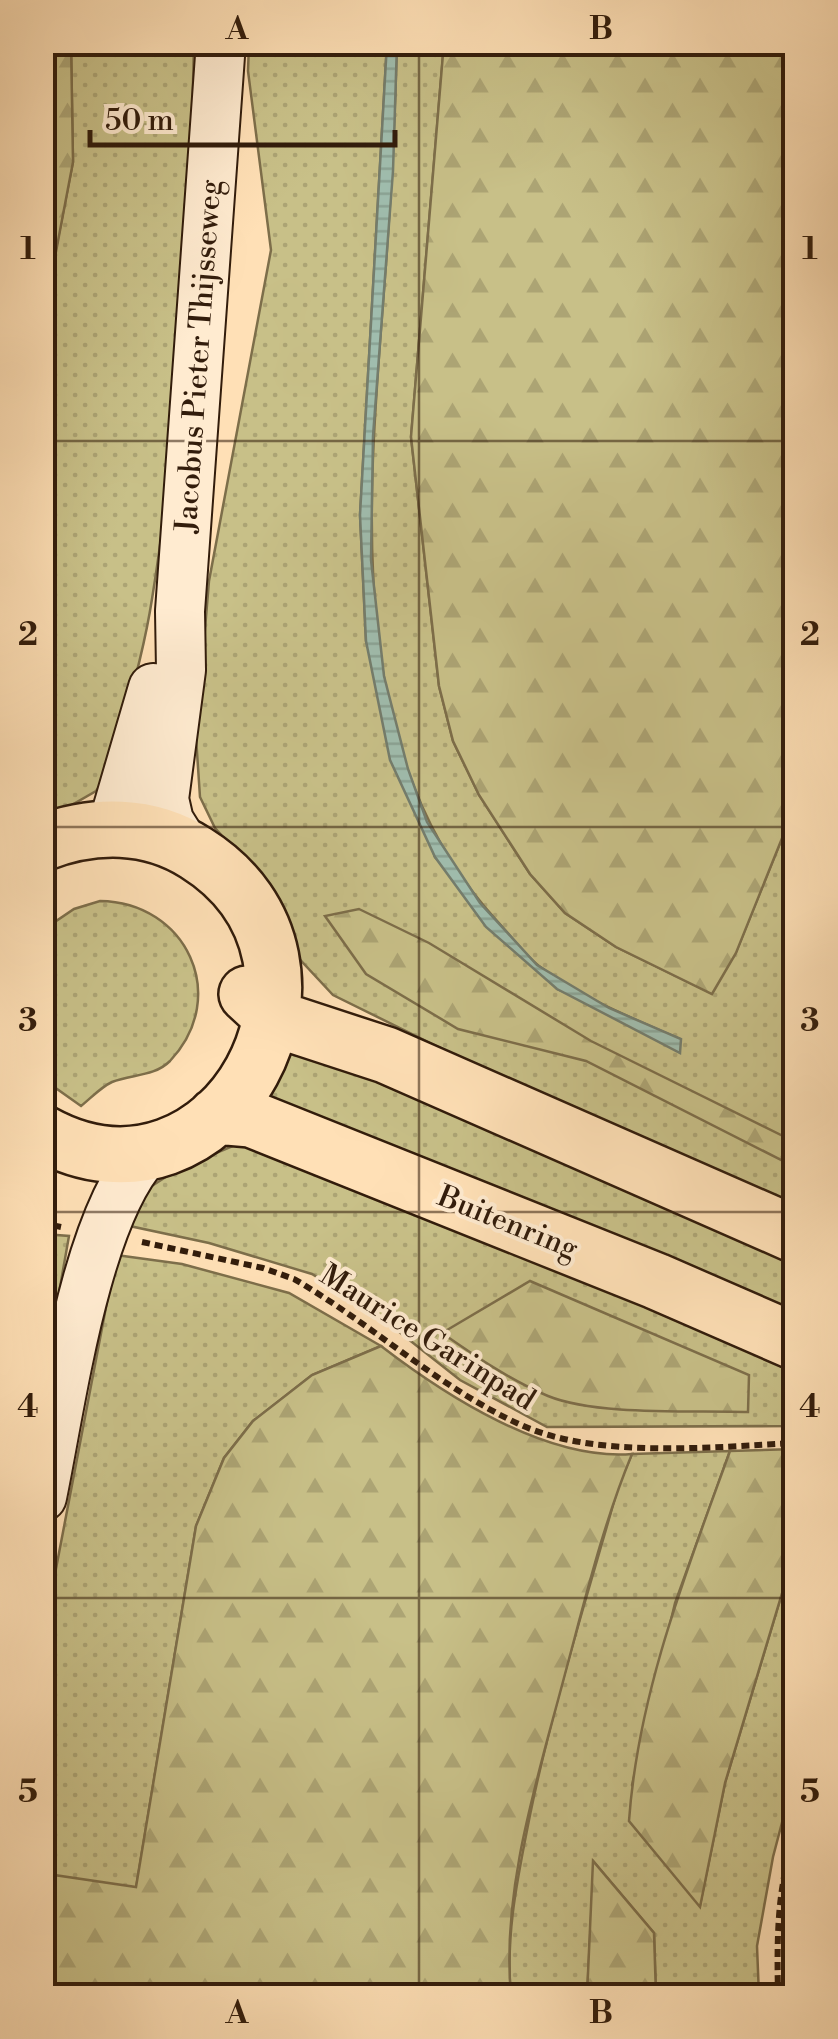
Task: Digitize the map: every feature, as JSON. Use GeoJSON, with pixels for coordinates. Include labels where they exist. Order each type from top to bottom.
{"type":"FeatureCollection","features":[{"type":"Feature","properties":{"kind":"highway"},"geometry":{"type":"LineString","coordinates":[[42,843],[88,829],[104,844],[138,864],[194,891],[220,923],[263,994]]}},
{"type":"Feature","properties":{"kind":"highway"},"geometry":{"type":"LineString","coordinates":[[42,878],[104,844],[148,833],[184,845],[223,873],[247,901],[264,933],[263,994],[248,1082],[216,1116],[184,1139],[124,1153],[42,1133]]}},
{"type":"Feature","properties":{"kind":"highway"},"geometry":{"type":"LineString","coordinates":[[263,994],[289,995],[386,1055],[796,1235]]}},
{"type":"Feature","properties":{"kind":"highway"},"geometry":{"type":"LineString","coordinates":[[124,1153],[122,1126],[178,1104],[210,1078],[233,1034],[263,994]]}},
{"type":"Feature","properties":{"kind":"highway","name":"Buitenring"},"geometry":{"type":"LineString","coordinates":[[216,1116],[251,1119],[656,1280],[796,1342]]}},
{"type":"Feature","properties":{"kind":"street","name":"Jacobus Pieter Thijsseweg"},"geometry":{"type":"LineString","coordinates":[[184,845],[169,821],[164,800],[180,670],[180,610],[221,42]]}},
{"type":"Feature","properties":{"kind":"street","name":"Jacobus Pieter Thijsseweg"},"geometry":{"type":"LineString","coordinates":[[104,844],[128,786],[161,658],[180,610]]}},
{"type":"Feature","properties":{"kind":"street"},"geometry":{"type":"LineString","coordinates":[[42,1497],[85,1286],[77,1230],[124,1153]]}},
{"type":"Feature","properties":{"kind":"path","name":"Maurice Garinpad"},"geometry":{"type":"LineString","coordinates":[[77,1230],[263,1268],[294,1279],[466,1395],[542,1433],[637,1449],[796,1443]]}},
{"type":"Feature","properties":{"kind":"path"},"geometry":{"type":"LineString","coordinates":[[778,1996],[777,1929],[788,1854],[796,1835]]}},
{"type":"Feature","properties":{"kind":"green space"},"geometry":{"type":"Polygon","coordinates":[[[43,42],[71,43],[73,162],[43,320],[43,42]]]}},
{"type":"Feature","properties":{"kind":"green space"},"geometry":{"type":"Polygon","coordinates":[[[444,42],[795,43],[795,806],[736,953],[712,994],[616,947],[565,913],[530,874],[479,795],[453,741],[439,686],[411,437],[444,42]]]}},
{"type":"Feature","properties":{"kind":"green space"},"geometry":{"type":"Polygon","coordinates":[[[71,43],[194,43],[190,181],[170,462],[144,642],[111,770],[96,791],[42,822],[42,320],[73,162],[71,43]]]}},
{"type":"Feature","properties":{"kind":"green space"},"geometry":{"type":"Polygon","coordinates":[[[249,43],[387,43],[360,515],[366,641],[435,857],[557,989],[680,1039],[572,988],[539,966],[498,922],[447,854],[411,779],[388,699],[376,616],[372,530],[397,43],[444,43],[411,437],[439,686],[453,741],[479,795],[530,874],[565,913],[616,947],[711,993],[736,952],[795,806],[795,1208],[499,1077],[333,995],[293,952],[265,883],[215,828],[200,797],[196,737],[209,581],[271,250],[248,71],[249,43]]]}},
{"type":"Feature","properties":{"kind":"green space"},"geometry":{"type":"Polygon","coordinates":[[[100,901],[130,905],[156,917],[176,935],[190,957],[197,982],[197,1009],[188,1036],[170,1061],[150,1073],[112,1082],[81,1106],[43,1079],[43,930],[74,909],[100,901]]]}},
{"type":"Feature","properties":{"kind":"green space"},"geometry":{"type":"Polygon","coordinates":[[[359,909],[429,943],[591,1041],[795,1142],[795,1167],[586,1061],[458,1029],[366,974],[325,916],[359,909]]]}},
{"type":"Feature","properties":{"kind":"green space"},"geometry":{"type":"Polygon","coordinates":[[[293,1037],[795,1253],[795,1317],[270,1105],[264,1088],[293,1037]]]}},
{"type":"Feature","properties":{"kind":"green space"},"geometry":{"type":"Polygon","coordinates":[[[235,1145],[308,1160],[795,1370],[795,1426],[547,1427],[460,1380],[379,1316],[312,1274],[209,1243],[125,1225],[138,1195],[178,1169],[235,1145]]]}},
{"type":"Feature","properties":{"kind":"green space"},"geometry":{"type":"Polygon","coordinates":[[[43,1234],[69,1236],[43,1384],[43,1234]]]}},
{"type":"Feature","properties":{"kind":"green space"},"geometry":{"type":"Polygon","coordinates":[[[116,1255],[182,1264],[289,1293],[381,1346],[312,1375],[253,1421],[224,1458],[196,1526],[136,1888],[45,1961],[42,1996],[42,1615],[50,1600],[116,1255]]]}},
{"type":"Feature","properties":{"kind":"green space"},"geometry":{"type":"Polygon","coordinates":[[[530,1281],[749,1375],[748,1412],[618,1409],[568,1402],[520,1383],[442,1333],[530,1281]]]}},
{"type":"Feature","properties":{"kind":"green space"},"geometry":{"type":"Polygon","coordinates":[[[381,1346],[467,1404],[532,1436],[599,1453],[632,1454],[595,1562],[524,1833],[511,1915],[511,1996],[43,1996],[54,1875],[136,1887],[196,1526],[224,1458],[253,1421],[312,1375],[381,1346]]]}},
{"type":"Feature","properties":{"kind":"green space"},"geometry":{"type":"Polygon","coordinates":[[[795,1449],[795,1550],[725,1783],[700,1907],[629,1821],[643,1726],[667,1633],[730,1451],[795,1449]]]}},
{"type":"Feature","properties":{"kind":"green space"},"geometry":{"type":"Polygon","coordinates":[[[730,1451],[675,1603],[632,1785],[700,1905],[725,1783],[795,1550],[795,1773],[773,1857],[757,1946],[759,1996],[656,1996],[654,1933],[594,1862],[587,1996],[511,1996],[511,1928],[530,1815],[560,1690],[619,1484],[632,1454],[730,1451]]]}},
{"type":"Feature","properties":{"kind":"green space"},"geometry":{"type":"Polygon","coordinates":[[[593,1861],[654,1933],[656,1996],[587,1996],[593,1861]]]}},
{"type":"Feature","properties":{"kind":"shaded area"},"geometry":{"type":"Polygon","coordinates":[[[387,43],[397,43],[393,171],[373,436],[371,560],[384,676],[408,769],[427,822],[480,903],[537,965],[609,1008],[681,1039],[680,1053],[557,989],[486,927],[435,857],[390,760],[366,641],[360,515],[387,43]]]}}]}
